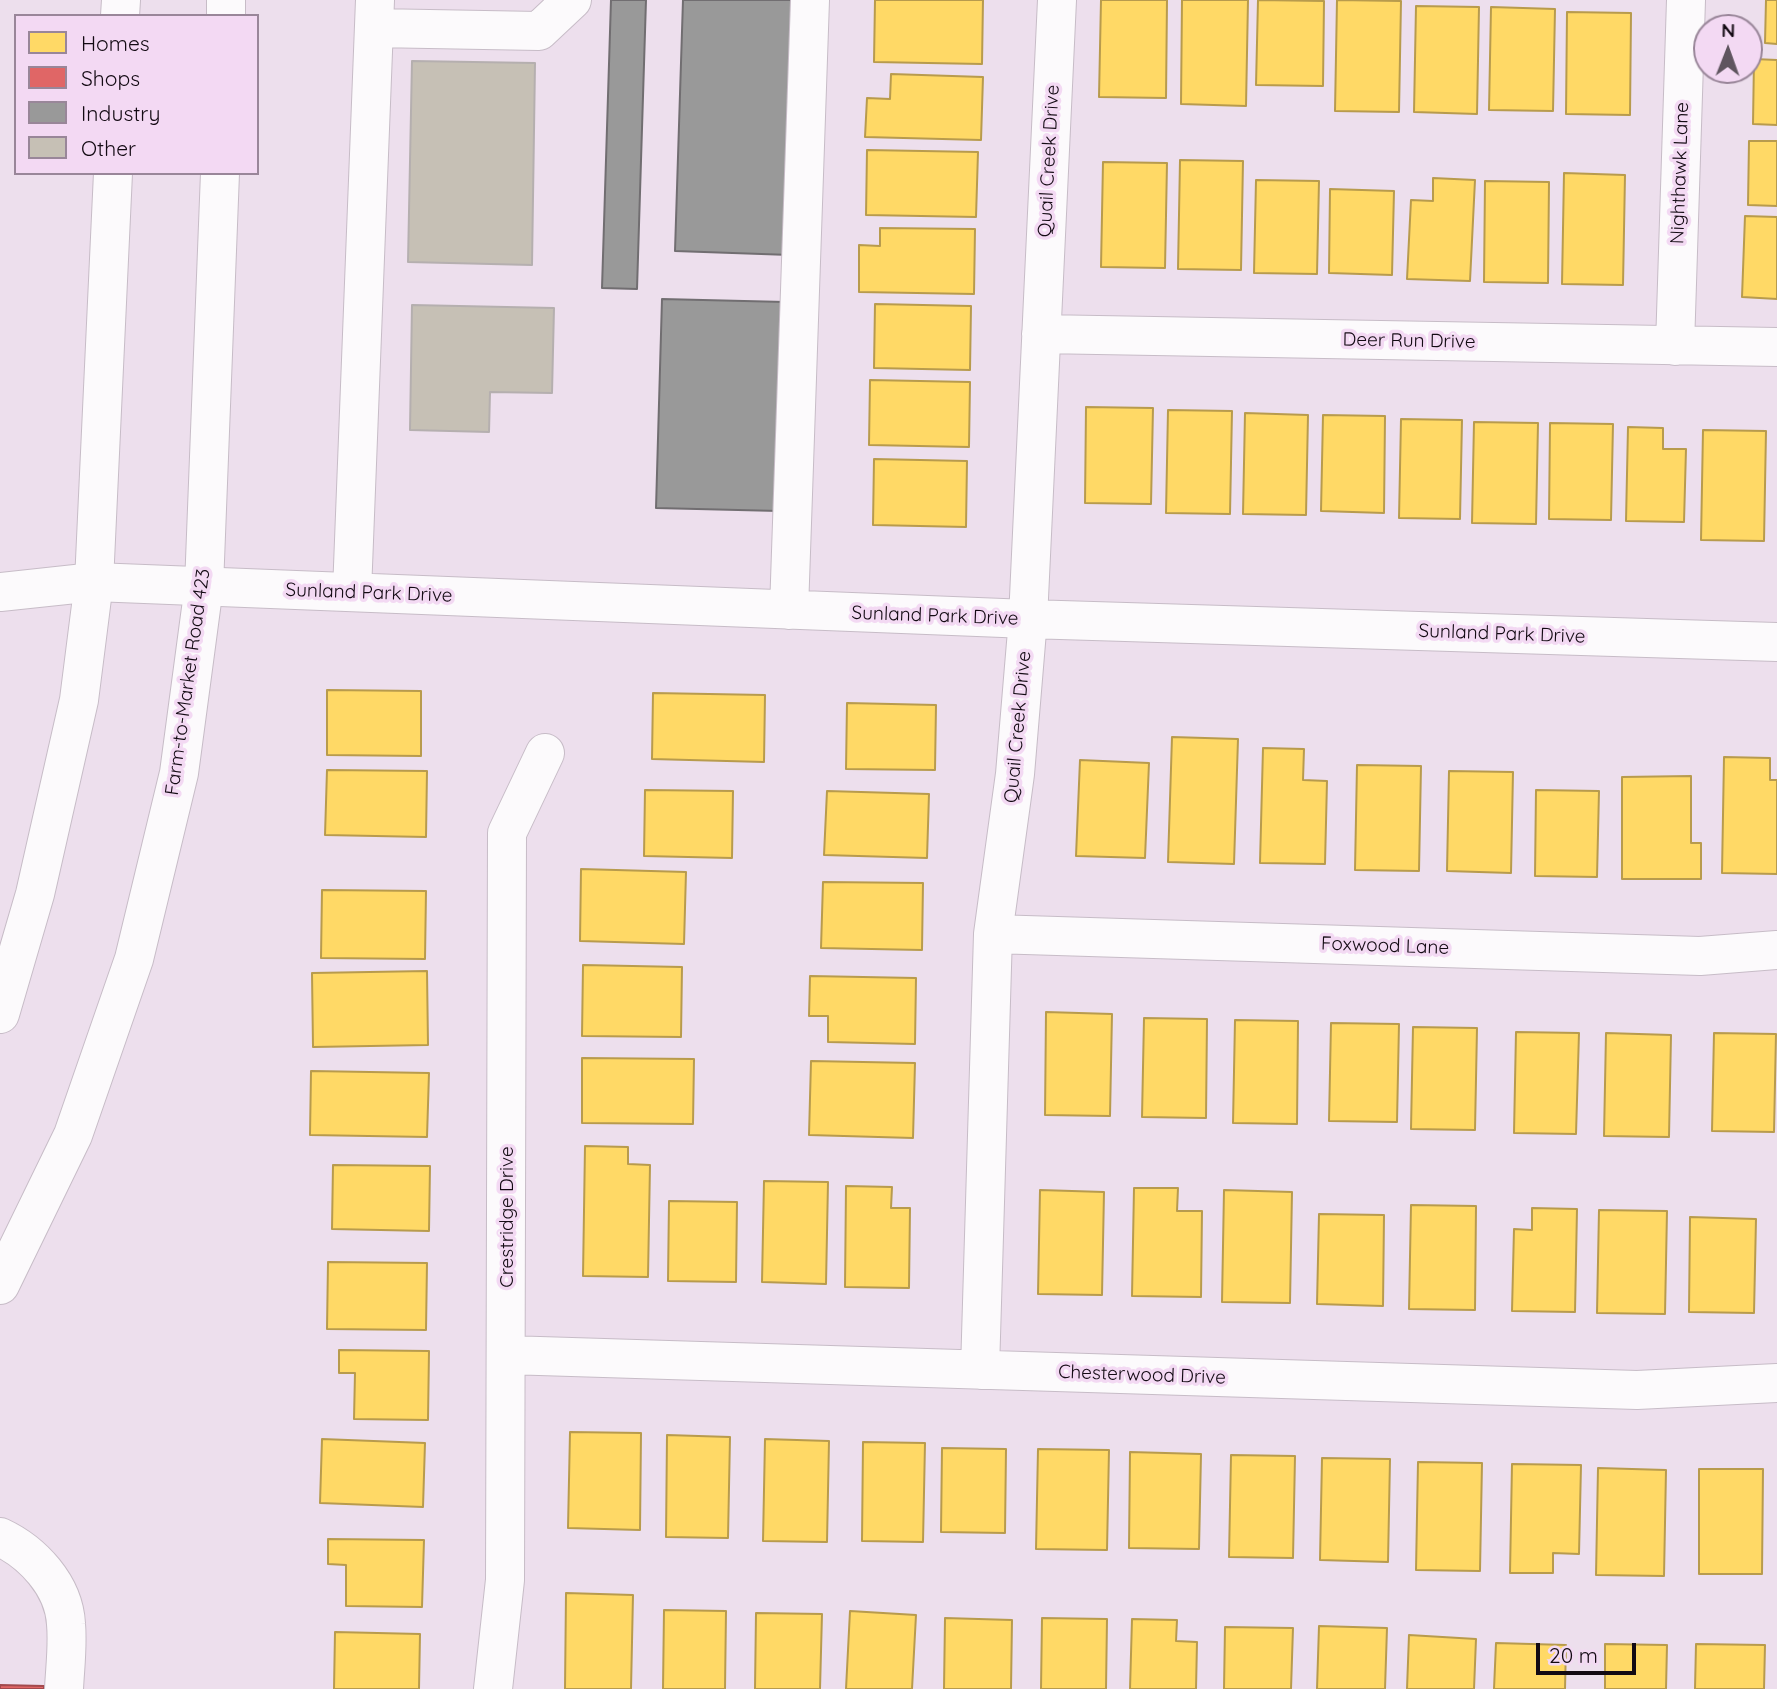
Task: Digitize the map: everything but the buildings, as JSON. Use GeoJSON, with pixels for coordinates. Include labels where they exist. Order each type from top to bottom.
{"type":"FeatureCollection","features":[{"type":"Feature","properties":{"kind":"street"},"geometry":{"type":"LineString","coordinates":[[352,593],[374,14],[539,31],[572,0]]}},
{"type":"Feature","properties":{"kind":"street"},"geometry":{"type":"LineString","coordinates":[[789,610],[810,0]]}},
{"type":"Feature","properties":{"kind":"street","name":"Quail Creek Drive"},"geometry":{"type":"LineString","coordinates":[[980,1370],[993,934],[1015,774],[1028,619],[1056,0]]}},
{"type":"Feature","properties":{"kind":"street","name":"Nighthawk Lane"},"geometry":{"type":"LineString","coordinates":[[1675,346],[1686,0]]}},
{"type":"Feature","properties":{"kind":"street"},"geometry":{"type":"LineString","coordinates":[[0,1014],[35,894],[79,700],[94,582],[113,175]]}},
{"type":"Feature","properties":{"kind":"street","name":"Farm-to-Market Road 423"},"geometry":{"type":"LineString","coordinates":[[0,1284],[73,1135],[134,959],[179,772],[204,586],[219,175]]}},
{"type":"Feature","properties":{"kind":"street","name":"Deer Run Drive"},"geometry":{"type":"LineString","coordinates":[[1041,334],[1777,347]]}},
{"type":"Feature","properties":{"kind":"street","name":"Sunland Park Drive"},"geometry":{"type":"LineString","coordinates":[[0,592],[94,582],[1028,619],[1777,642]]}},
{"type":"Feature","properties":{"kind":"street","name":"Crestridge Drive"},"geometry":{"type":"LineString","coordinates":[[493,1689],[505,1580],[507,833],[545,753]]}},
{"type":"Feature","properties":{"kind":"street","name":"Foxwood Lane"},"geometry":{"type":"LineString","coordinates":[[993,934],[1700,956],[1777,950]]}},
{"type":"Feature","properties":{"kind":"street","name":"Chesterwood Drive"},"geometry":{"type":"LineString","coordinates":[[507,1355],[1637,1390],[1777,1383]]}},
{"type":"Feature","properties":{"kind":"street"},"geometry":{"type":"LineString","coordinates":[[0,1537],[20,1547],[50,1577],[66,1621],[64,1689]]}}]}
